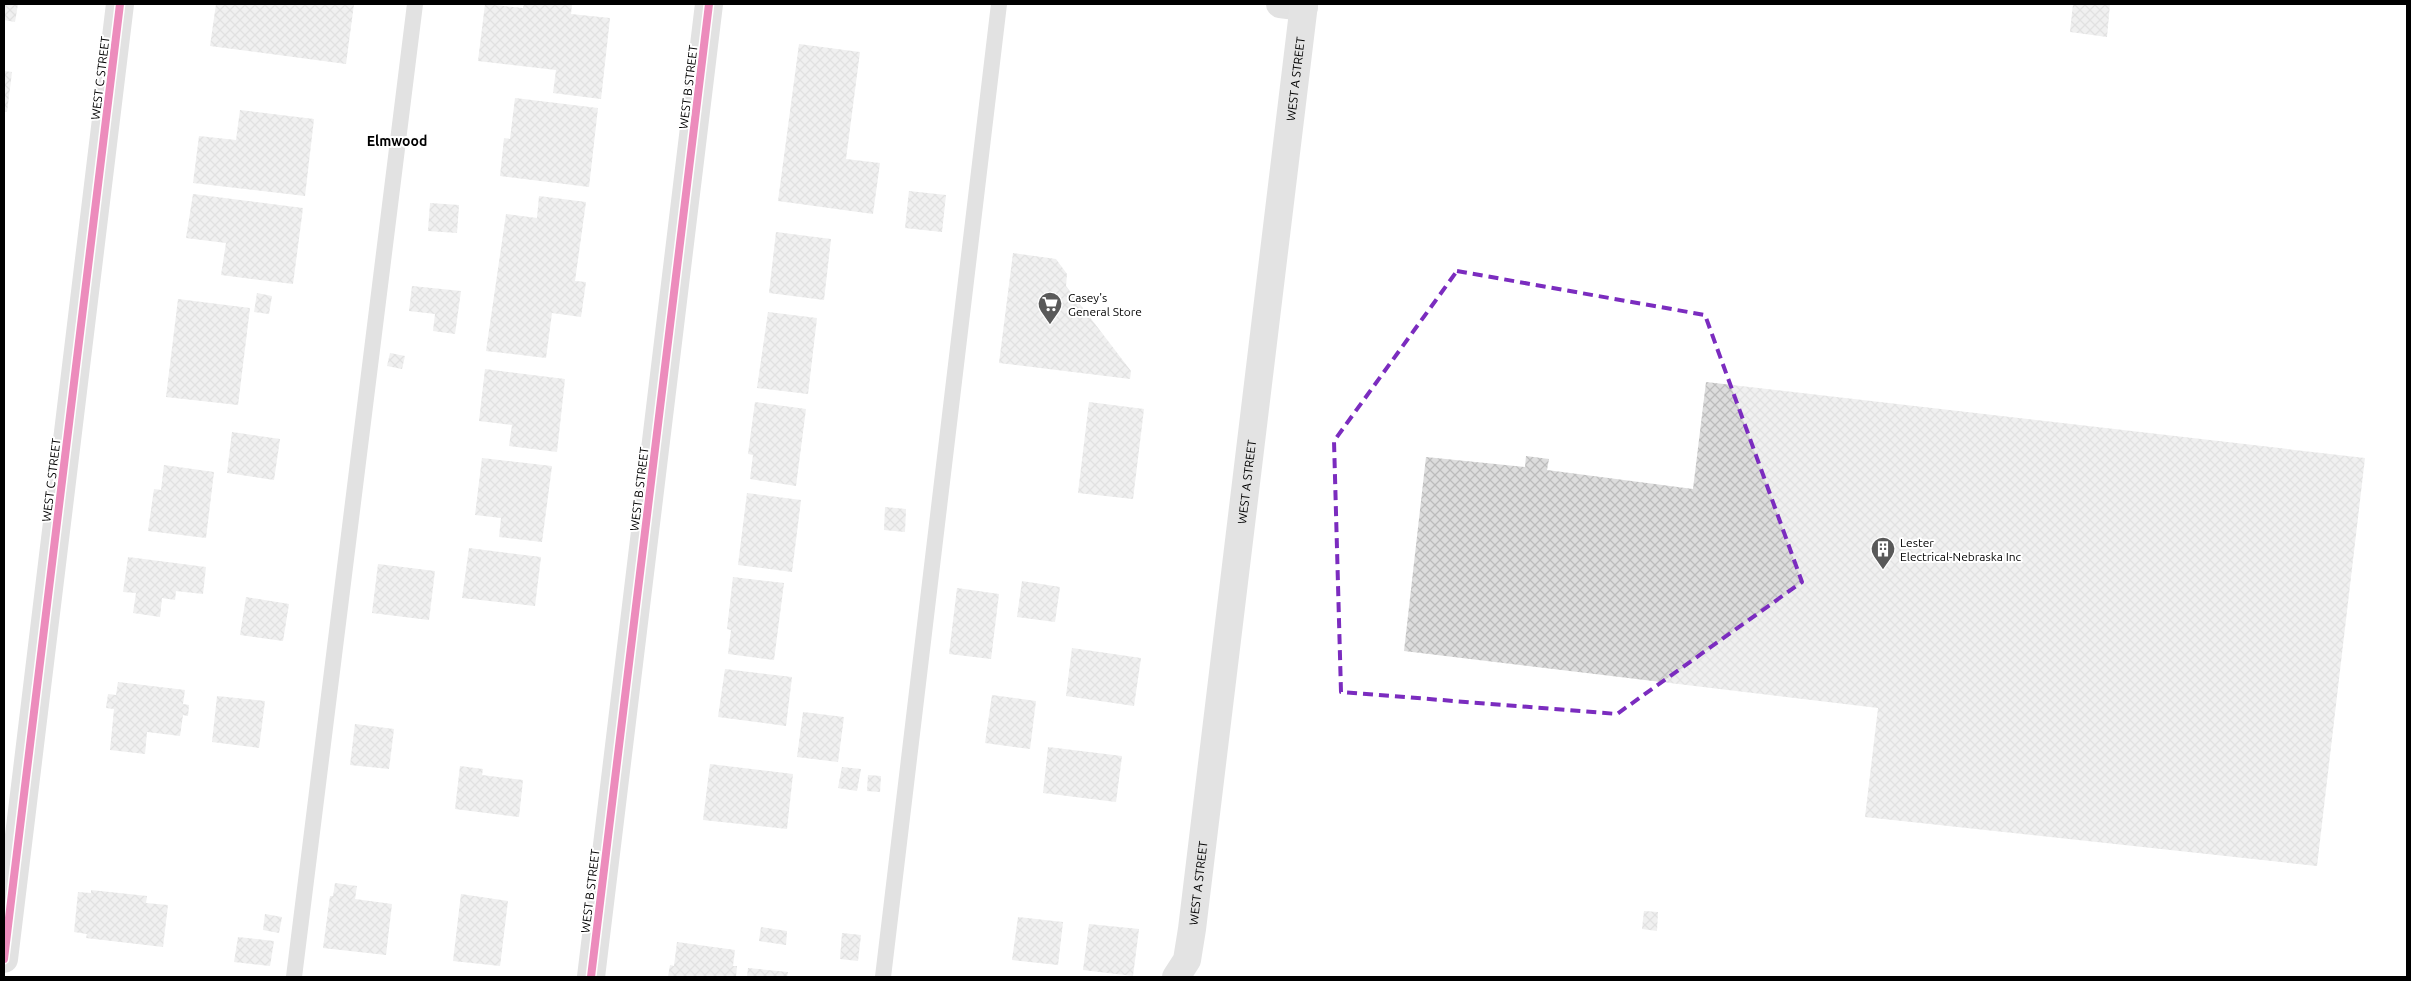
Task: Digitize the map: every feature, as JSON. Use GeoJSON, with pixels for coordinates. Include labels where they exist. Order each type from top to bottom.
{"type":"FeatureCollection","features":[{"type":"Feature","properties":{"kind":"main road","name":"WEST A STREET"},"geometry":{"type":"LineString","coordinates":[[1185,972],[1296,5]]}},
{"type":"Feature","properties":{"kind":"street","name":"WEST C STREET"},"geometry":{"type":"LineString","coordinates":[[4,959],[120,4]]}},
{"type":"Feature","properties":{"kind":"street","name":"WEST B STREET"},"geometry":{"type":"LineString","coordinates":[[591,977],[709,4]]}},
{"type":"Feature","properties":{"kind":"lane"},"geometry":{"type":"LineString","coordinates":[[294,977],[415,4]]}},
{"type":"Feature","properties":{"kind":"lane"},"geometry":{"type":"LineString","coordinates":[[883,977],[999,4]]}},
{"type":"Feature","properties":{"kind":"highlighted area"},"geometry":{"type":"Polygon","coordinates":[[[1457,271],[1705,315],[1802,582],[1617,714],[1341,692],[1334,441],[1457,271]]]}},
{"type":"Feature","properties":{"kind":"building"},"geometry":{"type":"Polygon","coordinates":[[[4,4],[18,4],[15,22],[4,20],[4,4]]]}},
{"type":"Feature","properties":{"kind":"building"},"geometry":{"type":"Polygon","coordinates":[[[216,4],[354,4],[346,64],[210,46],[216,4]]]}},
{"type":"Feature","properties":{"kind":"building"},"geometry":{"type":"Polygon","coordinates":[[[485,4],[523,8],[524,4],[572,4],[571,14],[610,18],[601,99],[553,93],[556,70],[478,61],[485,4]]]}},
{"type":"Feature","properties":{"kind":"building"},"geometry":{"type":"Polygon","coordinates":[[[2073,4],[2110,4],[2107,37],[2070,32],[2073,4]]]}},
{"type":"Feature","properties":{"kind":"building"},"geometry":{"type":"Polygon","coordinates":[[[799,44],[860,52],[846,159],[880,163],[873,214],[778,201],[799,44]]]}},
{"type":"Feature","properties":{"kind":"building"},"geometry":{"type":"Polygon","coordinates":[[[4,71],[12,72],[7,112],[4,112],[4,71]]]}},
{"type":"Feature","properties":{"kind":"building"},"geometry":{"type":"Polygon","coordinates":[[[515,98],[598,108],[589,187],[500,176],[504,138],[510,139],[515,98]]]}},
{"type":"Feature","properties":{"kind":"building"},"geometry":{"type":"Polygon","coordinates":[[[240,110],[314,119],[305,196],[193,183],[199,136],[236,140],[240,110]]]}},
{"type":"Feature","properties":{"kind":"building"},"geometry":{"type":"Polygon","coordinates":[[[909,191],[946,195],[942,232],[905,228],[909,191]]]}},
{"type":"Feature","properties":{"kind":"building"},"geometry":{"type":"Polygon","coordinates":[[[193,194],[303,208],[293,284],[221,275],[226,243],[186,238],[193,194]]]}},
{"type":"Feature","properties":{"kind":"building"},"geometry":{"type":"Polygon","coordinates":[[[539,196],[586,202],[575,281],[586,282],[581,317],[552,313],[546,358],[486,351],[506,214],[537,218],[539,196]]]}},
{"type":"Feature","properties":{"kind":"building"},"geometry":{"type":"Polygon","coordinates":[[[430,203],[459,205],[457,233],[428,231],[430,203]]]}},
{"type":"Feature","properties":{"kind":"building"},"geometry":{"type":"Polygon","coordinates":[[[776,232],[831,239],[824,300],[769,293],[776,232]]]}},
{"type":"Feature","properties":{"kind":"building","name":"Casey's General Store"},"geometry":{"type":"Polygon","coordinates":[[[1013,253],[1056,259],[1067,274],[1066,286],[1131,371],[1130,379],[999,363],[1013,253]]]}},
{"type":"Feature","properties":{"kind":"building"},"geometry":{"type":"Polygon","coordinates":[[[412,286],[461,291],[455,334],[433,331],[435,314],[409,311],[412,286]]]}},
{"type":"Feature","properties":{"kind":"building"},"geometry":{"type":"Polygon","coordinates":[[[257,293],[272,296],[269,314],[254,312],[257,293]]]}},
{"type":"Feature","properties":{"kind":"building"},"geometry":{"type":"Polygon","coordinates":[[[178,299],[250,308],[238,405],[166,397],[178,299]]]}},
{"type":"Feature","properties":{"kind":"building"},"geometry":{"type":"Polygon","coordinates":[[[768,312],[817,318],[808,394],[757,388],[768,312]]]}},
{"type":"Feature","properties":{"kind":"building"},"geometry":{"type":"Polygon","coordinates":[[[390,353],[405,356],[402,369],[387,366],[390,353]]]}},
{"type":"Feature","properties":{"kind":"building"},"geometry":{"type":"Polygon","coordinates":[[[485,369],[565,379],[557,452],[509,446],[512,425],[479,421],[485,369]]]}},
{"type":"Feature","properties":{"kind":"building","name":"Lester Electrical-Nebraska Inc"},"geometry":{"type":"Polygon","coordinates":[[[1706,382],[2365,458],[2317,866],[1865,817],[1878,708],[1404,651],[1426,457],[1525,467],[1526,456],[1549,459],[1547,470],[1693,489],[1706,382]]]}},
{"type":"Feature","properties":{"kind":"building"},"geometry":{"type":"Polygon","coordinates":[[[755,402],[806,409],[796,486],[750,479],[753,455],[748,454],[755,402]]]}},
{"type":"Feature","properties":{"kind":"building"},"geometry":{"type":"Polygon","coordinates":[[[1089,402],[1144,409],[1133,499],[1078,493],[1089,402]]]}},
{"type":"Feature","properties":{"kind":"building"},"geometry":{"type":"Polygon","coordinates":[[[232,432],[280,439],[274,480],[227,473],[232,432]]]}},
{"type":"Feature","properties":{"kind":"building"},"geometry":{"type":"Polygon","coordinates":[[[482,458],[552,466],[542,542],[499,537],[501,518],[475,515],[482,458]]]}},
{"type":"Feature","properties":{"kind":"building"},"geometry":{"type":"Polygon","coordinates":[[[164,465],[214,472],[206,538],[148,531],[154,489],[161,490],[164,465]]]}},
{"type":"Feature","properties":{"kind":"building"},"geometry":{"type":"Polygon","coordinates":[[[747,493],[801,500],[792,572],[738,565],[747,493]]]}},
{"type":"Feature","properties":{"kind":"building"},"geometry":{"type":"Polygon","coordinates":[[[885,507],[906,509],[905,532],[884,530],[885,507]]]}},
{"type":"Feature","properties":{"kind":"building"},"geometry":{"type":"Polygon","coordinates":[[[469,548],[541,557],[535,606],[462,598],[469,548]]]}},
{"type":"Feature","properties":{"kind":"building"},"geometry":{"type":"Polygon","coordinates":[[[128,557],[206,567],[203,594],[176,591],[175,600],[162,598],[160,617],[133,613],[136,593],[123,592],[128,557]]]}},
{"type":"Feature","properties":{"kind":"building"},"geometry":{"type":"Polygon","coordinates":[[[378,564],[435,571],[429,620],[372,613],[378,564]]]}},
{"type":"Feature","properties":{"kind":"building"},"geometry":{"type":"Polygon","coordinates":[[[733,577],[784,583],[774,660],[728,654],[731,630],[727,629],[733,577]]]}},
{"type":"Feature","properties":{"kind":"building"},"geometry":{"type":"Polygon","coordinates":[[[1022,581],[1060,587],[1055,622],[1017,617],[1022,581]]]}},
{"type":"Feature","properties":{"kind":"building"},"geometry":{"type":"Polygon","coordinates":[[[957,588],[999,594],[991,659],[949,654],[957,588]]]}},
{"type":"Feature","properties":{"kind":"building"},"geometry":{"type":"Polygon","coordinates":[[[246,597],[289,604],[283,641],[240,635],[246,597]]]}},
{"type":"Feature","properties":{"kind":"building"},"geometry":{"type":"Polygon","coordinates":[[[1072,648],[1141,658],[1134,706],[1066,696],[1072,648]]]}},
{"type":"Feature","properties":{"kind":"building"},"geometry":{"type":"Polygon","coordinates":[[[725,669],[792,677],[786,726],[718,717],[725,669]]]}},
{"type":"Feature","properties":{"kind":"building"},"geometry":{"type":"Polygon","coordinates":[[[118,682],[185,690],[183,704],[189,705],[188,716],[183,715],[180,736],[147,732],[145,754],[110,750],[114,709],[106,708],[108,694],[116,695],[118,682]]]}},
{"type":"Feature","properties":{"kind":"building"},"geometry":{"type":"Polygon","coordinates":[[[992,695],[1036,701],[1030,749],[985,743],[992,695]]]}},
{"type":"Feature","properties":{"kind":"building"},"geometry":{"type":"Polygon","coordinates":[[[217,696],[265,701],[259,748],[212,742],[217,696]]]}},
{"type":"Feature","properties":{"kind":"building"},"geometry":{"type":"Polygon","coordinates":[[[803,712],[844,717],[838,762],[797,757],[803,712]]]}},
{"type":"Feature","properties":{"kind":"building"},"geometry":{"type":"Polygon","coordinates":[[[355,724],[394,729],[389,769],[350,765],[355,724]]]}},
{"type":"Feature","properties":{"kind":"building"},"geometry":{"type":"Polygon","coordinates":[[[1048,747],[1122,756],[1116,802],[1043,793],[1048,747]]]}},
{"type":"Feature","properties":{"kind":"building"},"geometry":{"type":"Polygon","coordinates":[[[710,764],[793,774],[787,829],[703,820],[710,764]]]}},
{"type":"Feature","properties":{"kind":"building"},"geometry":{"type":"Polygon","coordinates":[[[460,766],[483,769],[482,775],[523,780],[519,817],[455,809],[460,766]]]}},
{"type":"Feature","properties":{"kind":"building"},"geometry":{"type":"Polygon","coordinates":[[[842,767],[861,769],[857,791],[838,788],[842,767]]]}},
{"type":"Feature","properties":{"kind":"building"},"geometry":{"type":"Polygon","coordinates":[[[868,775],[881,776],[880,792],[867,791],[868,775]]]}},
{"type":"Feature","properties":{"kind":"building"},"geometry":{"type":"Polygon","coordinates":[[[335,883],[357,886],[355,899],[392,904],[386,955],[323,948],[330,896],[333,896],[335,883]]]}},
{"type":"Feature","properties":{"kind":"building"},"geometry":{"type":"Polygon","coordinates":[[[91,890],[147,896],[146,903],[168,905],[163,947],[86,938],[87,934],[74,932],[78,892],[91,893],[91,890]]]}},
{"type":"Feature","properties":{"kind":"building"},"geometry":{"type":"Polygon","coordinates":[[[461,894],[508,901],[500,966],[453,961],[461,894]]]}},
{"type":"Feature","properties":{"kind":"building"},"geometry":{"type":"Polygon","coordinates":[[[1644,911],[1658,912],[1657,931],[1642,929],[1644,911]]]}},
{"type":"Feature","properties":{"kind":"building"},"geometry":{"type":"Polygon","coordinates":[[[265,914],[282,917],[279,933],[263,930],[265,914]]]}},
{"type":"Feature","properties":{"kind":"building"},"geometry":{"type":"Polygon","coordinates":[[[1018,917],[1063,922],[1058,965],[1012,960],[1018,917]]]}},
{"type":"Feature","properties":{"kind":"building"},"geometry":{"type":"Polygon","coordinates":[[[1089,924],[1139,929],[1133,976],[1083,970],[1089,924]]]}},
{"type":"Feature","properties":{"kind":"building"},"geometry":{"type":"Polygon","coordinates":[[[761,927],[787,931],[786,945],[759,941],[761,927]]]}},
{"type":"Feature","properties":{"kind":"building"},"geometry":{"type":"Polygon","coordinates":[[[842,933],[861,935],[858,961],[840,959],[842,933]]]}},
{"type":"Feature","properties":{"kind":"building"},"geometry":{"type":"Polygon","coordinates":[[[238,937],[274,941],[270,966],[234,962],[238,937]]]}},
{"type":"Feature","properties":{"kind":"building"},"geometry":{"type":"Polygon","coordinates":[[[677,942],[735,950],[733,966],[737,966],[736,977],[668,977],[670,965],[674,966],[677,942]]]}},
{"type":"Feature","properties":{"kind":"building"},"geometry":{"type":"Polygon","coordinates":[[[748,968],[788,972],[787,977],[747,977],[748,968]]]}},
{"type":"Feature","properties":{"kind":"cycle path"},"geometry":{"type":"LineString","coordinates":[[4,959],[120,4]]}},
{"type":"Feature","properties":{"kind":"cycle path"},"geometry":{"type":"LineString","coordinates":[[591,977],[709,4]]}},
{"type":"Feature","properties":{"kind":"place","name":"Casey's General Store"},"geometry":{"type":"Point","coordinates":[1050,325]}},
{"type":"Feature","properties":{"kind":"place","name":"Lester Electrical-Nebraska Inc"},"geometry":{"type":"Point","coordinates":[1883,570]}},
{"type":"Feature","properties":{"kind":"district","name":"Elmwood"},"geometry":{"type":"Point","coordinates":[397,141]}}]}
